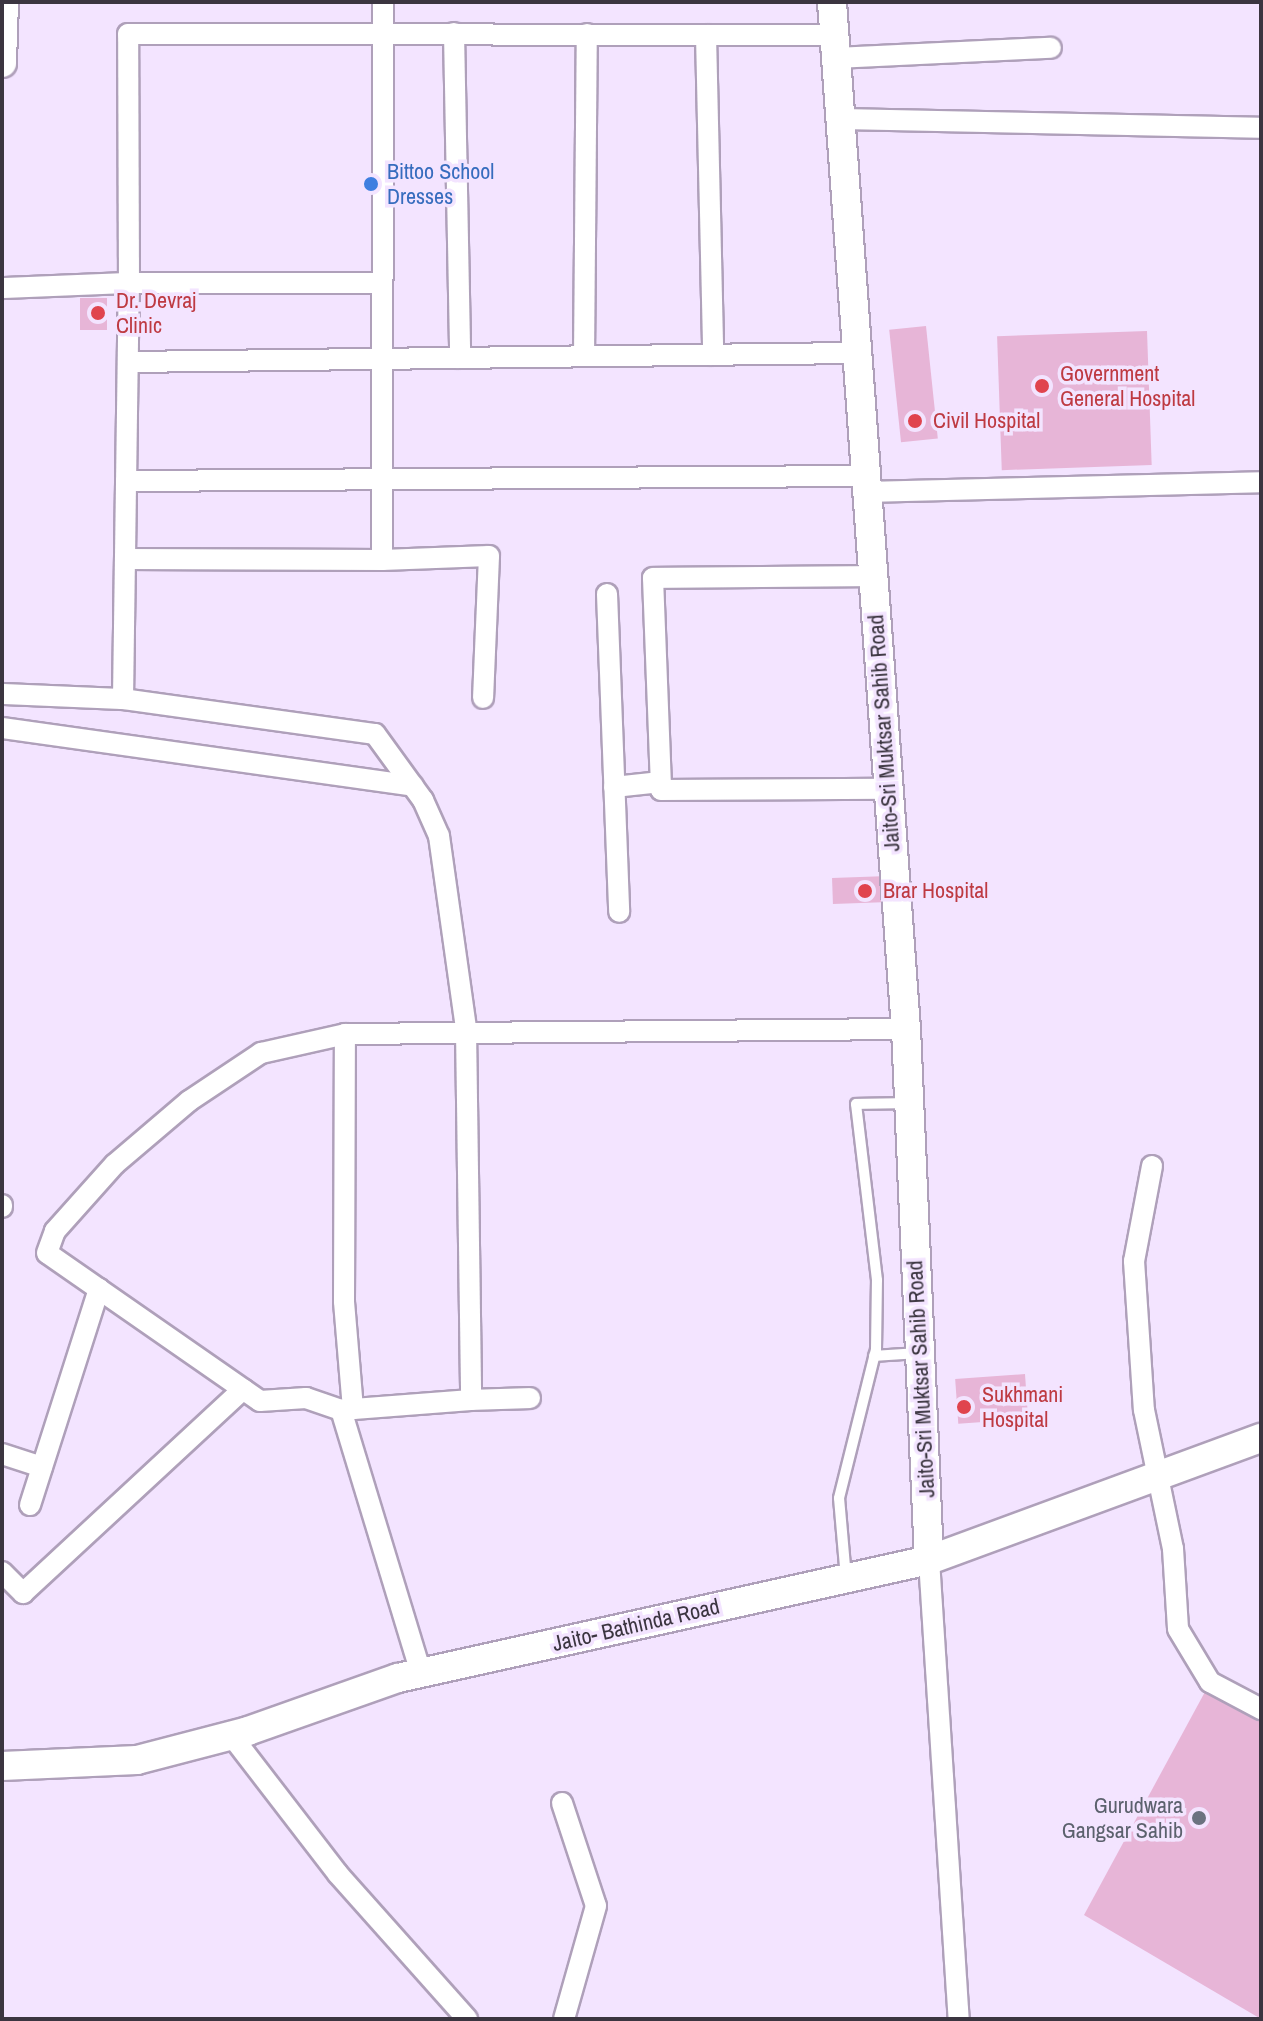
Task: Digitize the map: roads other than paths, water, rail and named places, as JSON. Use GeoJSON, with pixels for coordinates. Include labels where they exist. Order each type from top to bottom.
{"type":"FeatureCollection","features":[{"type":"Feature","properties":{"kind":"street"},"geometry":{"type":"LineString","coordinates":[[2,63],[4,2]]}},
{"type":"Feature","properties":{"kind":"street"},"geometry":{"type":"LineString","coordinates":[[382,560],[383,2]]}},
{"type":"Feature","properties":{"kind":"street","name":"Jaito-Sri Muktsar Sahib Road"},"geometry":{"type":"LineString","coordinates":[[832,2],[854,353],[906,1029],[929,1560]]}},
{"type":"Feature","properties":{"kind":"street"},"geometry":{"type":"LineString","coordinates":[[454,33],[460,358]]}},
{"type":"Feature","properties":{"kind":"street"},"geometry":{"type":"LineString","coordinates":[[123,699],[129,283],[128,34],[706,35],[835,47],[1051,48]]}},
{"type":"Feature","properties":{"kind":"street"},"geometry":{"type":"LineString","coordinates":[[584,356],[587,34]]}},
{"type":"Feature","properties":{"kind":"street"},"geometry":{"type":"LineString","coordinates":[[706,35],[713,355]]}},
{"type":"Feature","properties":{"kind":"street"},"geometry":{"type":"LineString","coordinates":[[840,119],[1261,128]]}},
{"type":"Feature","properties":{"kind":"street"},"geometry":{"type":"LineString","coordinates":[[2,288],[129,283],[381,283]]}},
{"type":"Feature","properties":{"kind":"street"},"geometry":{"type":"LineString","coordinates":[[128,362],[854,353]]}},
{"type":"Feature","properties":{"kind":"street"},"geometry":{"type":"LineString","coordinates":[[126,481],[1261,482]]}},
{"type":"Feature","properties":{"kind":"street"},"geometry":{"type":"LineString","coordinates":[[125,559],[382,560],[489,556],[483,698]]}},
{"type":"Feature","properties":{"kind":"street"},"geometry":{"type":"LineString","coordinates":[[871,576],[653,578],[661,790],[888,789]]}},
{"type":"Feature","properties":{"kind":"street"},"geometry":{"type":"LineString","coordinates":[[607,594],[619,912]]}},
{"type":"Feature","properties":{"kind":"street"},"geometry":{"type":"LineString","coordinates":[[2,694],[123,699],[375,734],[413,786],[439,836],[466,1033],[471,1400]]}},
{"type":"Feature","properties":{"kind":"street"},"geometry":{"type":"LineString","coordinates":[[2,728],[413,786]]}},
{"type":"Feature","properties":{"kind":"street"},"geometry":{"type":"LineString","coordinates":[[614,787],[661,782]]}},
{"type":"Feature","properties":{"kind":"street"},"geometry":{"type":"LineString","coordinates":[[530,1398],[347,1410],[306,1398],[260,1401],[47,1253],[55,1231],[115,1164],[261,1053],[345,1034],[906,1029]]}},
{"type":"Feature","properties":{"kind":"street"},"geometry":{"type":"LineString","coordinates":[[345,1034],[344,1301],[347,1410],[421,1673]]}},
{"type":"Feature","properties":{"kind":"street"},"geometry":{"type":"LineString","coordinates":[[1152,1166],[1134,1261],[1144,1410],[1158,1476],[1185,1650],[1210,1682],[1261,1709]]}},
{"type":"Feature","properties":{"kind":"street"},"geometry":{"type":"LineString","coordinates":[[30,1505],[99,1289]]}},
{"type":"Feature","properties":{"kind":"street"},"geometry":{"type":"LineString","coordinates":[[2,1572],[23,1593],[243,1389]]}},
{"type":"Feature","properties":{"kind":"street","name":"Jaito- Bathinda Road"},"geometry":{"type":"LineString","coordinates":[[2,1766],[137,1760],[231,1735],[421,1673],[929,1560],[1261,1438]]}},
{"type":"Feature","properties":{"kind":"street"},"geometry":{"type":"LineString","coordinates":[[2,1454],[42,1467]]}},
{"type":"Feature","properties":{"kind":"street"},"geometry":{"type":"LineString","coordinates":[[929,1560],[957,2018]]}},
{"type":"Feature","properties":{"kind":"street"},"geometry":{"type":"LineString","coordinates":[[231,1735],[338,1874],[467,2019]]}},
{"type":"Feature","properties":{"kind":"street"},"geometry":{"type":"LineString","coordinates":[[562,1803],[596,1906],[564,2019]]}},
{"type":"Feature","properties":{"kind":"lane"},"geometry":{"type":"LineString","coordinates":[[846,1578],[839,1498],[874,1356],[877,1280],[856,1104],[909,1103]]}},
{"type":"Feature","properties":{"kind":"lane"},"geometry":{"type":"LineString","coordinates":[[874,1356],[920,1352]]}},
{"type":"Feature","properties":{"kind":"place","name":"Bittoo School Dresses"},"geometry":{"type":"Point","coordinates":[371,184]}},
{"type":"Feature","properties":{"kind":"place","name":"Dr. Devraj Clinic"},"geometry":{"type":"Point","coordinates":[98,313]}},
{"type":"Feature","properties":{"kind":"place","name":"Government General Hospital"},"geometry":{"type":"Point","coordinates":[1042,386]}},
{"type":"Feature","properties":{"kind":"place","name":"Civil Hospital"},"geometry":{"type":"Point","coordinates":[915,421]}},
{"type":"Feature","properties":{"kind":"place","name":"Brar Hospital"},"geometry":{"type":"Point","coordinates":[865,891]}},
{"type":"Feature","properties":{"kind":"place","name":"Sukhmani Hospital"},"geometry":{"type":"Point","coordinates":[964,1407]}},
{"type":"Feature","properties":{"kind":"place","name":"Gurudwara Gangsar Sahib"},"geometry":{"type":"Point","coordinates":[1199,1818]}}]}
